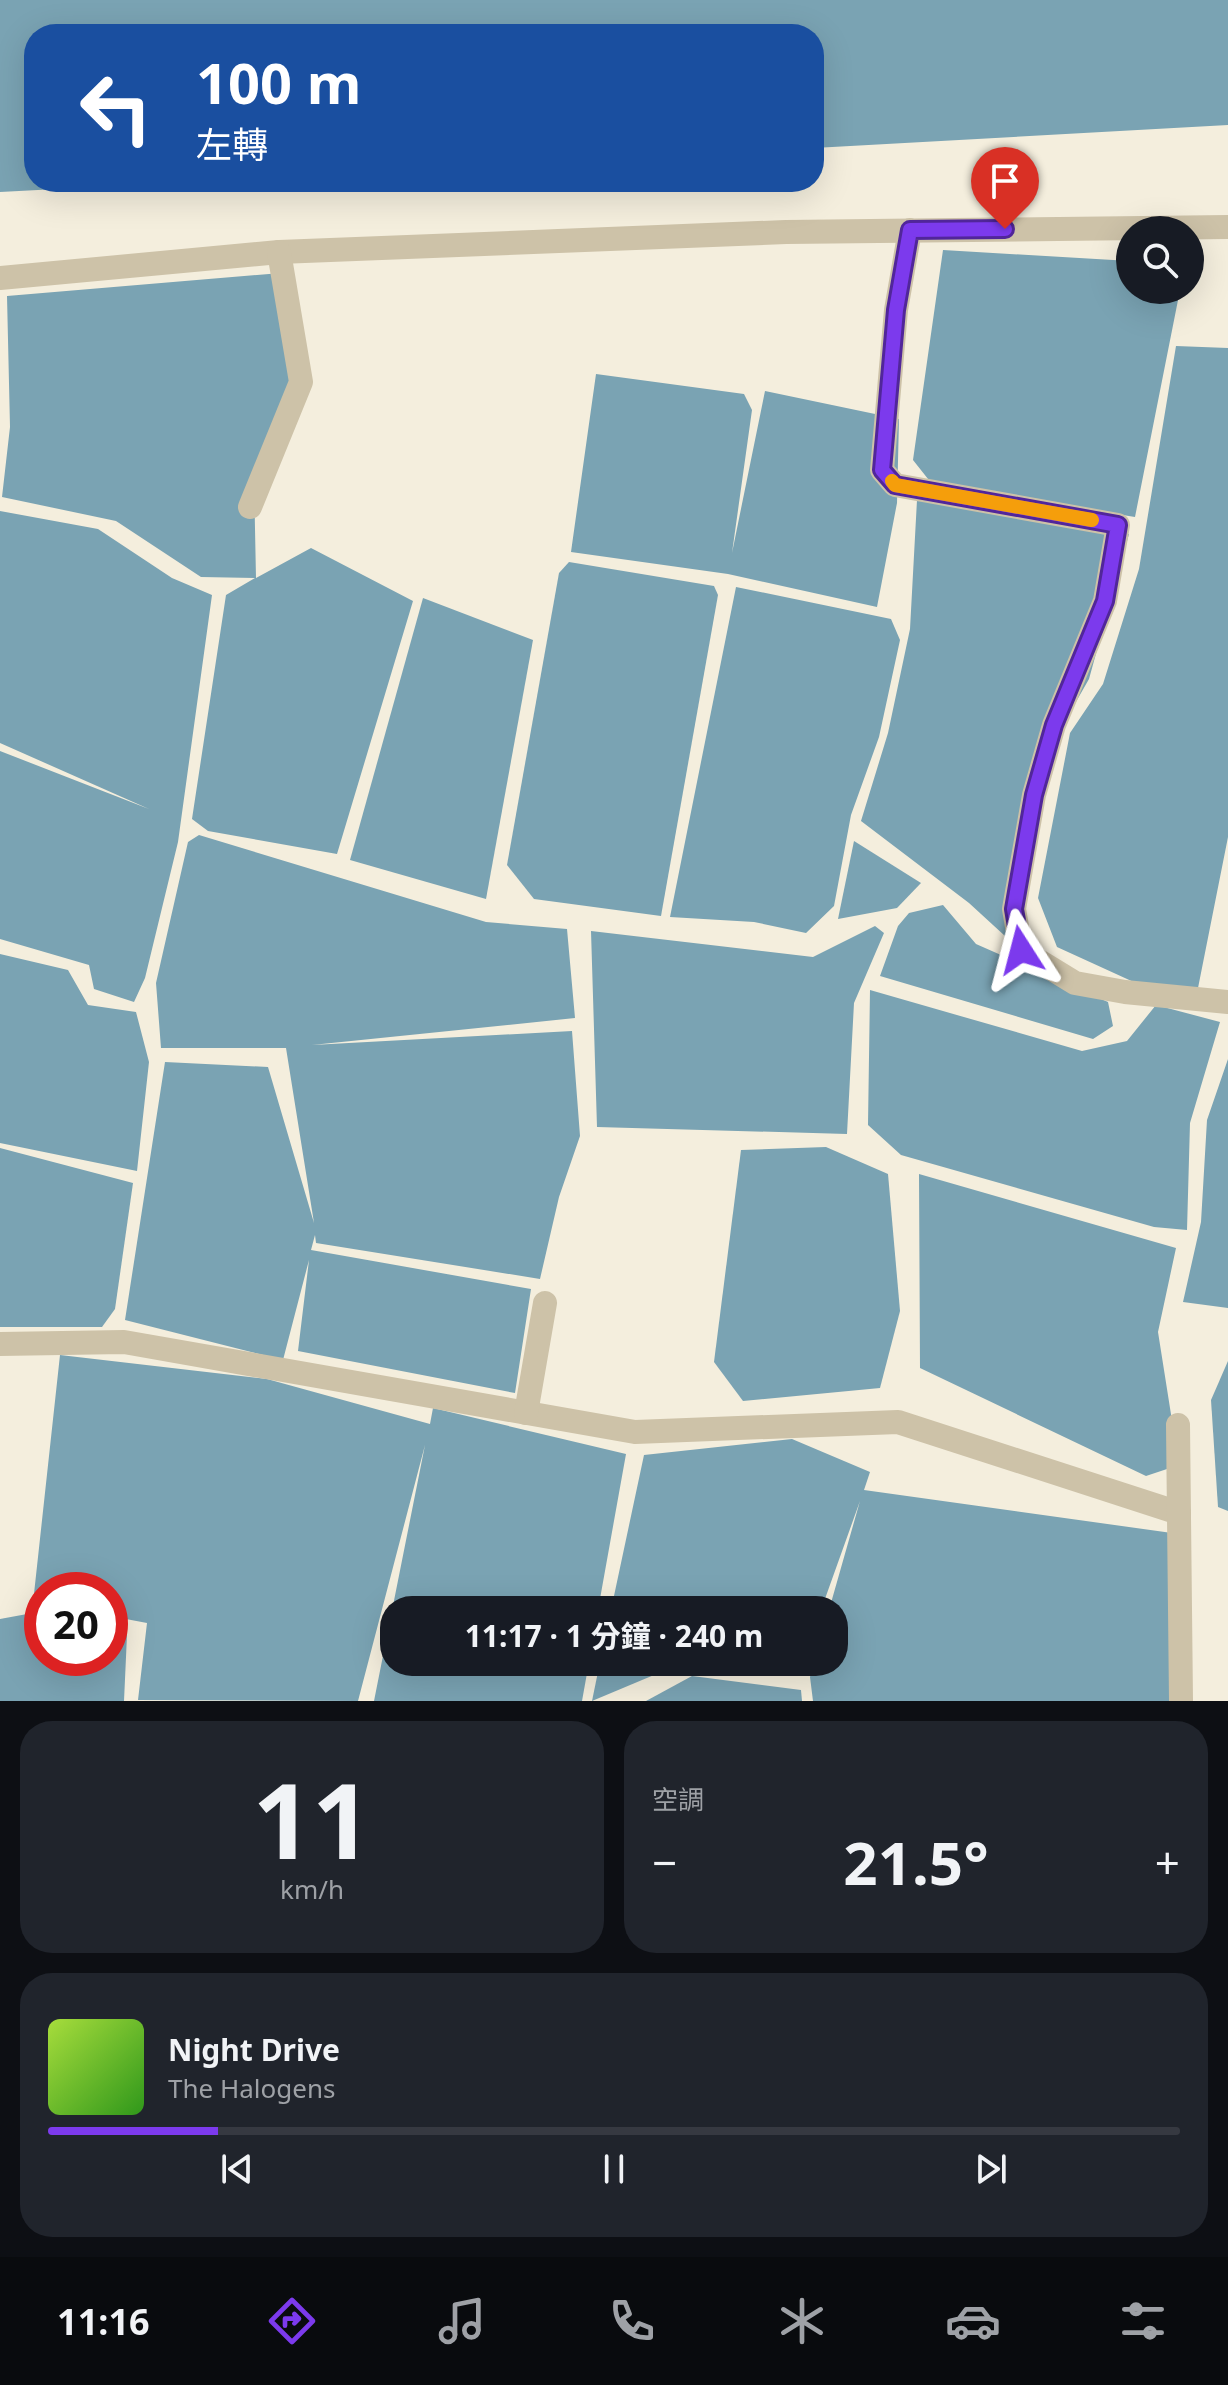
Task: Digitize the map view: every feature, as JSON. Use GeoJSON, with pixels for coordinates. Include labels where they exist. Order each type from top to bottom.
{"type":"FeatureCollection","features":[{"type":"Feature","properties":{"kind":"lane"},"geometry":{"type":"LineString","coordinates":[[0,278],[279,252],[786,232],[1228,227]]}},
{"type":"Feature","properties":{"kind":"lane"},"geometry":{"type":"LineString","coordinates":[[910,230],[896,310],[882,470],[895,485],[1118,525],[1105,601],[1054,725],[1034,795],[1014,909],[1021,950],[1075,983],[1125,992],[1228,1002]]}},
{"type":"Feature","properties":{"kind":"lane"},"geometry":{"type":"LineString","coordinates":[[250,507],[301,382],[279,252]]}},
{"type":"Feature","properties":{"kind":"lane"},"geometry":{"type":"LineString","coordinates":[[526,1413],[545,1303]]}},
{"type":"Feature","properties":{"kind":"lane"},"geometry":{"type":"LineString","coordinates":[[0,1344],[124,1342],[635,1432],[898,1422],[1179,1513]]}},
{"type":"Feature","properties":{"kind":"lane"},"geometry":{"type":"LineString","coordinates":[[1178,1425],[1181,1701]]}},
{"type":"Feature","properties":{"kind":"water"},"geometry":{"type":"Polygon","coordinates":[[[0,0],[1228,0],[1228,125],[824,147],[824,24],[24,24],[24,191],[0,192],[0,0]]]}},
{"type":"Feature","properties":{"kind":"water"},"geometry":{"type":"Polygon","coordinates":[[[943,250],[1116,260],[1116,304],[1177,304],[1135,517],[932,484],[913,460],[943,250]]]}},
{"type":"Feature","properties":{"kind":"water"},"geometry":{"type":"Polygon","coordinates":[[[281,273],[296,381],[254,479],[256,578],[311,548],[413,601],[337,854],[208,831],[192,819],[226,595],[255,578],[201,577],[116,521],[2,497],[10,427],[7,296],[281,273]]]}},
{"type":"Feature","properties":{"kind":"water"},"geometry":{"type":"Polygon","coordinates":[[[1176,346],[1228,348],[1228,837],[1198,988],[1138,984],[1057,947],[1038,898],[1070,733],[1103,684],[1139,569],[1176,346]]]}},
{"type":"Feature","properties":{"kind":"water"},"geometry":{"type":"Polygon","coordinates":[[[596,374],[744,394],[752,410],[732,553],[765,391],[899,419],[897,503],[877,607],[728,574],[571,552],[596,374]]]}},
{"type":"Feature","properties":{"kind":"water"},"geometry":{"type":"Polygon","coordinates":[[[917,500],[1129,534],[1089,679],[1065,721],[1046,782],[1022,905],[1005,936],[969,903],[861,821],[888,733],[910,629],[917,500]]]}},
{"type":"Feature","properties":{"kind":"water"},"geometry":{"type":"Polygon","coordinates":[[[0,511],[98,529],[172,578],[212,595],[178,842],[145,978],[134,1002],[94,989],[89,965],[0,939],[0,751],[149,809],[0,743],[0,511]]]}},
{"type":"Feature","properties":{"kind":"water"},"geometry":{"type":"Polygon","coordinates":[[[569,562],[714,586],[718,595],[661,916],[534,899],[507,865],[559,573],[569,562]]]}},
{"type":"Feature","properties":{"kind":"water"},"geometry":{"type":"Polygon","coordinates":[[[736,587],[891,619],[900,640],[879,737],[851,815],[834,906],[806,933],[754,922],[670,917],[736,587]]]}},
{"type":"Feature","properties":{"kind":"water"},"geometry":{"type":"Polygon","coordinates":[[[423,598],[533,640],[486,899],[350,860],[423,598]]]}},
{"type":"Feature","properties":{"kind":"water"},"geometry":{"type":"Polygon","coordinates":[[[199,835],[486,922],[567,929],[575,1018],[312,1045],[572,1031],[580,1136],[559,1197],[540,1279],[316,1243],[315,1235],[311,1250],[531,1289],[515,1393],[298,1351],[309,1260],[283,1360],[125,1320],[165,1062],[268,1067],[314,1223],[286,1048],[161,1048],[156,983],[188,842],[199,835]]]}},
{"type":"Feature","properties":{"kind":"water"},"geometry":{"type":"Polygon","coordinates":[[[854,841],[921,883],[897,908],[838,919],[854,841]]]}},
{"type":"Feature","properties":{"kind":"water"},"geometry":{"type":"Polygon","coordinates":[[[943,905],[976,944],[1108,1002],[1113,1026],[1093,1039],[880,976],[898,926],[909,913],[943,905]]]}},
{"type":"Feature","properties":{"kind":"water"},"geometry":{"type":"Polygon","coordinates":[[[875,926],[884,933],[854,1003],[847,1134],[597,1127],[591,931],[813,957],[875,926]]]}},
{"type":"Feature","properties":{"kind":"water"},"geometry":{"type":"Polygon","coordinates":[[[0,954],[68,970],[88,1005],[136,1012],[149,1062],[137,1171],[0,1143],[0,954]]]}},
{"type":"Feature","properties":{"kind":"water"},"geometry":{"type":"Polygon","coordinates":[[[870,990],[1082,1051],[1127,1041],[1156,1005],[1220,1022],[1190,1123],[1187,1230],[1154,1227],[901,1155],[868,1125],[870,990]]]}},
{"type":"Feature","properties":{"kind":"water"},"geometry":{"type":"Polygon","coordinates":[[[1228,1059],[1228,1308],[1183,1302],[1201,1222],[1207,1120],[1228,1059]]]}},
{"type":"Feature","properties":{"kind":"water"},"geometry":{"type":"Polygon","coordinates":[[[826,1147],[888,1174],[900,1311],[880,1388],[743,1401],[714,1362],[741,1150],[826,1147]]]}},
{"type":"Feature","properties":{"kind":"water"},"geometry":{"type":"Polygon","coordinates":[[[0,1148],[133,1183],[115,1309],[102,1327],[0,1327],[0,1148]]]}},
{"type":"Feature","properties":{"kind":"water"},"geometry":{"type":"Polygon","coordinates":[[[919,1174],[1176,1248],[1158,1332],[1179,1465],[1146,1476],[920,1368],[919,1174]]]}},
{"type":"Feature","properties":{"kind":"water"},"geometry":{"type":"Polygon","coordinates":[[[60,1355],[267,1379],[430,1424],[433,1408],[626,1454],[601,1596],[395,1596],[425,1445],[385,1596],[380,1596],[380,1617],[358,1701],[138,1700],[147,1623],[128,1619],[128,1572],[36,1572],[60,1355]]]}},
{"type":"Feature","properties":{"kind":"water"},"geometry":{"type":"Polygon","coordinates":[[[1228,1361],[1228,1511],[1218,1507],[1211,1400],[1228,1361]]]}},
{"type":"Feature","properties":{"kind":"water"},"geometry":{"type":"Polygon","coordinates":[[[792,1439],[870,1472],[864,1490],[1179,1534],[1173,1701],[813,1701],[810,1676],[848,1676],[848,1596],[833,1596],[860,1501],[826,1596],[614,1596],[644,1455],[792,1439]]]}},
{"type":"Feature","properties":{"kind":"water"},"geometry":{"type":"Polygon","coordinates":[[[24,1615],[24,1676],[125,1676],[124,1701],[0,1701],[0,1619],[24,1615]]]}},
{"type":"Feature","properties":{"kind":"water"},"geometry":{"type":"Polygon","coordinates":[[[380,1671],[380,1676],[586,1676],[582,1701],[374,1701],[380,1671]]]}},
{"type":"Feature","properties":{"kind":"water"},"geometry":{"type":"Polygon","coordinates":[[[597,1676],[652,1676],[592,1701],[597,1676]]]}},
{"type":"Feature","properties":{"kind":"water"},"geometry":{"type":"Polygon","coordinates":[[[692,1676],[801,1690],[802,1701],[646,1701],[692,1676]]]}},
{"type":"Feature","properties":{"kind":"slow traffic"},"geometry":{"type":"LineString","coordinates":[[892,481],[895,485],[1092,520]]}},
{"type":"Feature","properties":{"kind":"route"},"geometry":{"type":"LineString","coordinates":[[1005,229],[910,230],[896,310],[882,470],[895,485],[1118,525],[1105,601],[1054,725],[1034,795],[1014,909],[1021,950]]}}]}
